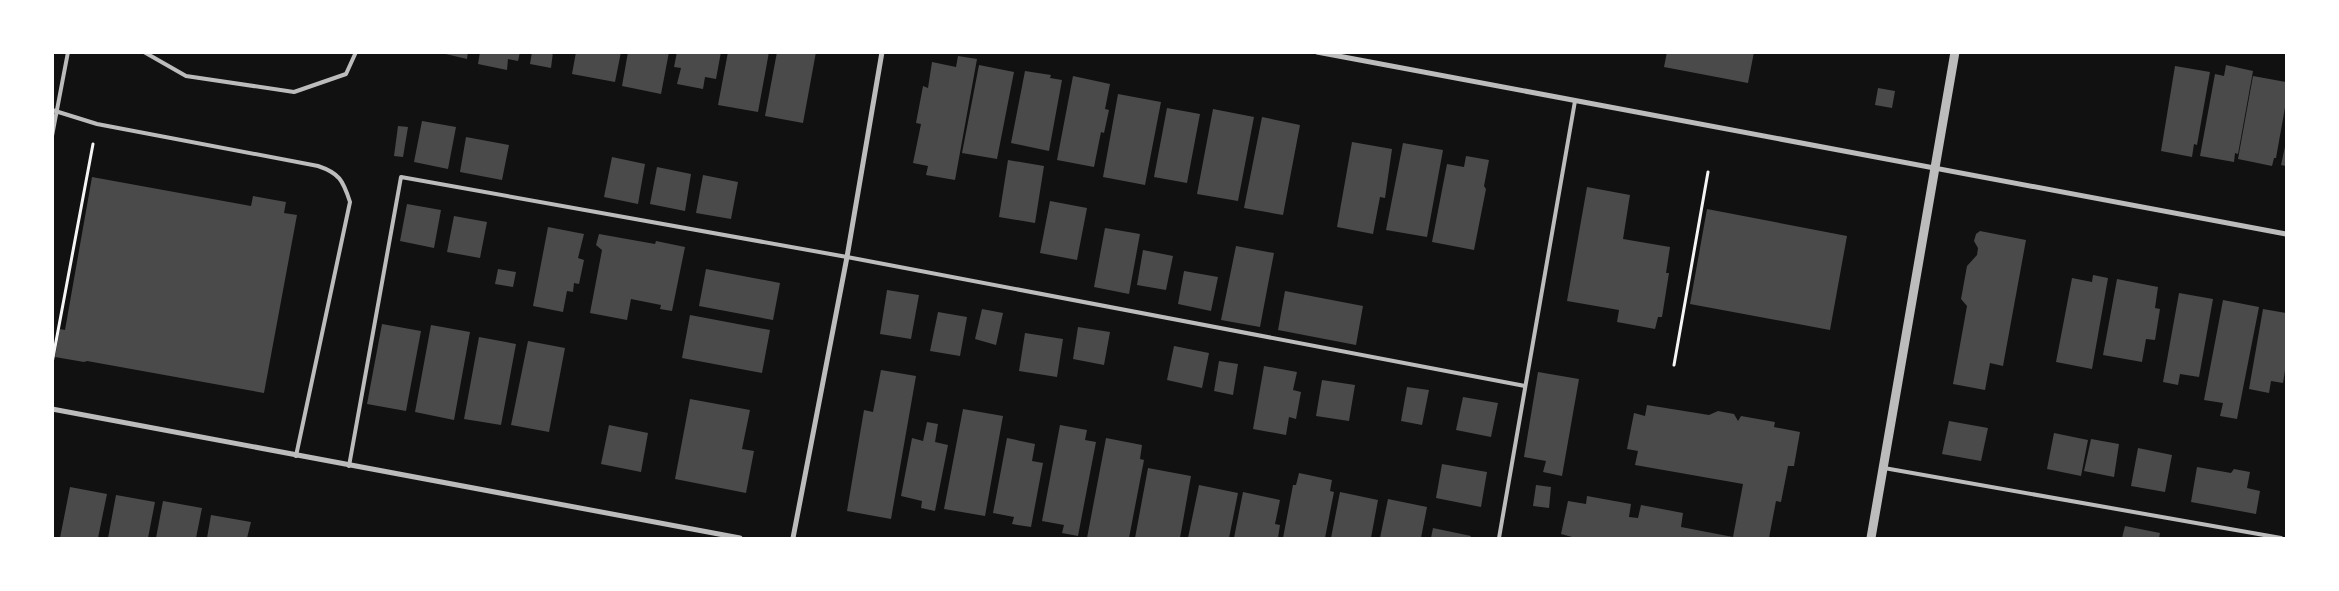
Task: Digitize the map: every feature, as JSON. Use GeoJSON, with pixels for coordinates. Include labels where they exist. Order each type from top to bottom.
{"type":"FeatureCollection","features":[{"type":"Feature","properties":{"kind":"street"},"geometry":{"type":"LineString","coordinates":[[794,538],[882,52]]}},
{"type":"Feature","properties":{"kind":"street"},"geometry":{"type":"LineString","coordinates":[[1317,52],[2286,234]]}},
{"type":"Feature","properties":{"kind":"street"},"geometry":{"type":"LineString","coordinates":[[1870,538],[1884,468],[1956,52]]}},
{"type":"Feature","properties":{"kind":"street"},"geometry":{"type":"LineString","coordinates":[[52,409],[740,538]]}},
{"type":"Feature","properties":{"kind":"lane"},"geometry":{"type":"LineString","coordinates":[[52,136],[55,110],[68,52]]}},
{"type":"Feature","properties":{"kind":"lane"},"geometry":{"type":"LineString","coordinates":[[144,53],[186,76],[294,92],[346,74],[356,52]]}},
{"type":"Feature","properties":{"kind":"lane"},"geometry":{"type":"LineString","coordinates":[[1499,538],[1575,101]]}},
{"type":"Feature","properties":{"kind":"lane"},"geometry":{"type":"LineString","coordinates":[[55,110],[96,124],[318,166],[334,172],[346,188],[350,202],[296,456]]}},
{"type":"Feature","properties":{"kind":"lane"},"geometry":{"type":"LineString","coordinates":[[349,466],[401,177],[846,257],[1526,386]]}},
{"type":"Feature","properties":{"kind":"lane"},"geometry":{"type":"LineString","coordinates":[[1884,468],[2281,538]]}},
{"type":"Feature","properties":{"kind":"path"},"geometry":{"type":"LineString","coordinates":[[52,362],[90,161]]}},
{"type":"Feature","properties":{"kind":"path"},"geometry":{"type":"LineString","coordinates":[[1674,365],[1708,172]]}},
{"type":"Feature","properties":{"kind":"building"},"geometry":{"type":"Polygon","coordinates":[[[437,52],[468,52],[467,59],[437,52]]]}},
{"type":"Feature","properties":{"kind":"building"},"geometry":{"type":"Polygon","coordinates":[[[480,52],[520,52],[518,61],[508,59],[507,70],[478,64],[480,52]]]}},
{"type":"Feature","properties":{"kind":"building"},"geometry":{"type":"Polygon","coordinates":[[[532,52],[553,52],[551,68],[530,64],[532,52]]]}},
{"type":"Feature","properties":{"kind":"building"},"geometry":{"type":"Polygon","coordinates":[[[576,52],[621,52],[615,82],[572,74],[576,52]]]}},
{"type":"Feature","properties":{"kind":"building"},"geometry":{"type":"Polygon","coordinates":[[[628,52],[669,52],[661,94],[622,86],[628,52]]]}},
{"type":"Feature","properties":{"kind":"building"},"geometry":{"type":"Polygon","coordinates":[[[677,52],[721,52],[716,79],[705,77],[703,89],[677,84],[681,68],[674,67],[677,52]]]}},
{"type":"Feature","properties":{"kind":"building"},"geometry":{"type":"Polygon","coordinates":[[[728,52],[769,52],[758,112],[718,105],[728,52]]]}},
{"type":"Feature","properties":{"kind":"building"},"geometry":{"type":"Polygon","coordinates":[[[777,52],[816,52],[803,123],[765,116],[777,52]]]}},
{"type":"Feature","properties":{"kind":"building"},"geometry":{"type":"Polygon","coordinates":[[[1667,52],[1754,52],[1748,83],[1664,67],[1667,52]]]}},
{"type":"Feature","properties":{"kind":"building"},"geometry":{"type":"Polygon","coordinates":[[[958,56],[977,59],[955,180],[926,175],[928,166],[913,163],[921,124],[916,123],[923,86],[928,88],[932,62],[956,67],[958,56]]]}},
{"type":"Feature","properties":{"kind":"building"},"geometry":{"type":"Polygon","coordinates":[[[979,65],[1014,72],[997,159],[962,153],[979,65]]]}},
{"type":"Feature","properties":{"kind":"building"},"geometry":{"type":"Polygon","coordinates":[[[2226,65],[2253,71],[2238,154],[2235,153],[2234,162],[2200,156],[2215,74],[2224,76],[2226,65]]]}},
{"type":"Feature","properties":{"kind":"building"},"geometry":{"type":"Polygon","coordinates":[[[2175,66],[2210,72],[2197,145],[2194,144],[2192,157],[2161,151],[2175,66]]]}},
{"type":"Feature","properties":{"kind":"building"},"geometry":{"type":"Polygon","coordinates":[[[1025,71],[1051,75],[1050,78],[1062,80],[1049,151],[1011,143],[1025,71]]]}},
{"type":"Feature","properties":{"kind":"building"},"geometry":{"type":"Polygon","coordinates":[[[1073,76],[1110,84],[1105,109],[1109,110],[1104,133],[1101,132],[1094,167],[1057,160],[1073,76]]]}},
{"type":"Feature","properties":{"kind":"building"},"geometry":{"type":"Polygon","coordinates":[[[2253,76],[2286,82],[2286,102],[2276,158],[2274,158],[2272,166],[2238,159],[2253,76]]]}},
{"type":"Feature","properties":{"kind":"building"},"geometry":{"type":"Polygon","coordinates":[[[1878,88],[1895,91],[1892,108],[1875,105],[1878,88]]]}},
{"type":"Feature","properties":{"kind":"building"},"geometry":{"type":"Polygon","coordinates":[[[1118,94],[1161,102],[1145,185],[1103,177],[1118,94]]]}},
{"type":"Feature","properties":{"kind":"building"},"geometry":{"type":"Polygon","coordinates":[[[1167,108],[1200,114],[1187,183],[1154,177],[1167,108]]]}},
{"type":"Feature","properties":{"kind":"building"},"geometry":{"type":"Polygon","coordinates":[[[1213,109],[1254,117],[1238,201],[1197,194],[1213,109]]]}},
{"type":"Feature","properties":{"kind":"building"},"geometry":{"type":"Polygon","coordinates":[[[1262,117],[1300,125],[1283,215],[1244,208],[1262,117]]]}},
{"type":"Feature","properties":{"kind":"building"},"geometry":{"type":"Polygon","coordinates":[[[422,121],[456,127],[448,169],[414,162],[422,121]]]}},
{"type":"Feature","properties":{"kind":"building"},"geometry":{"type":"Polygon","coordinates":[[[398,126],[408,127],[403,157],[394,156],[398,126]]]}},
{"type":"Feature","properties":{"kind":"building"},"geometry":{"type":"Polygon","coordinates":[[[466,137],[509,145],[502,180],[460,172],[466,137]]]}},
{"type":"Feature","properties":{"kind":"building"},"geometry":{"type":"Polygon","coordinates":[[[1352,142],[1392,149],[1385,198],[1380,197],[1373,234],[1337,227],[1352,142]]]}},
{"type":"Feature","properties":{"kind":"building"},"geometry":{"type":"Polygon","coordinates":[[[2286,142],[2286,166],[2281,165],[2286,142]]]}},
{"type":"Feature","properties":{"kind":"building"},"geometry":{"type":"Polygon","coordinates":[[[1403,143],[1443,150],[1427,237],[1386,230],[1403,143]]]}},
{"type":"Feature","properties":{"kind":"building"},"geometry":{"type":"Polygon","coordinates":[[[1466,156],[1489,160],[1484,186],[1486,189],[1474,250],[1432,242],[1447,164],[1464,167],[1466,156]]]}},
{"type":"Feature","properties":{"kind":"building"},"geometry":{"type":"Polygon","coordinates":[[[612,157],[645,164],[638,204],[604,197],[612,157]]]}},
{"type":"Feature","properties":{"kind":"building"},"geometry":{"type":"Polygon","coordinates":[[[1008,160],[1044,166],[1035,223],[999,217],[1008,160]]]}},
{"type":"Feature","properties":{"kind":"building"},"geometry":{"type":"Polygon","coordinates":[[[657,167],[691,174],[685,211],[650,204],[657,167]]]}},
{"type":"Feature","properties":{"kind":"building"},"geometry":{"type":"Polygon","coordinates":[[[703,175],[738,182],[731,219],[696,213],[703,175]]]}},
{"type":"Feature","properties":{"kind":"building"},"geometry":{"type":"Polygon","coordinates":[[[92,177],[251,206],[253,196],[286,202],[284,213],[297,215],[264,393],[55,357],[60,329],[65,330],[92,177]]]}},
{"type":"Feature","properties":{"kind":"building"},"geometry":{"type":"Polygon","coordinates":[[[1587,187],[1630,195],[1623,239],[1670,247],[1666,273],[1669,273],[1662,317],[1658,317],[1655,329],[1617,322],[1619,310],[1567,301],[1587,187]]]}},
{"type":"Feature","properties":{"kind":"building"},"geometry":{"type":"Polygon","coordinates":[[[1050,201],[1087,208],[1077,260],[1040,253],[1050,201]]]}},
{"type":"Feature","properties":{"kind":"building"},"geometry":{"type":"Polygon","coordinates":[[[407,204],[441,210],[434,248],[400,241],[407,204]]]}},
{"type":"Feature","properties":{"kind":"building"},"geometry":{"type":"Polygon","coordinates":[[[1707,209],[1847,236],[1830,330],[1690,304],[1707,209]]]}},
{"type":"Feature","properties":{"kind":"building"},"geometry":{"type":"Polygon","coordinates":[[[454,216],[487,222],[480,258],[447,252],[454,216]]]}},
{"type":"Feature","properties":{"kind":"building"},"geometry":{"type":"Polygon","coordinates":[[[548,227],[584,234],[578,258],[584,260],[579,284],[574,283],[573,292],[567,291],[563,312],[533,306],[548,227]]]}},
{"type":"Feature","properties":{"kind":"building"},"geometry":{"type":"Polygon","coordinates":[[[1105,228],[1140,234],[1129,294],[1094,287],[1105,228]]]}},
{"type":"Feature","properties":{"kind":"building"},"geometry":{"type":"Polygon","coordinates":[[[1980,231],[2026,240],[2003,366],[1990,363],[1985,390],[1953,384],[1967,306],[1961,299],[1967,266],[1977,255],[1978,248],[1974,241],[1976,234],[1980,231]]]}},
{"type":"Feature","properties":{"kind":"building"},"geometry":{"type":"Polygon","coordinates":[[[599,234],[655,244],[656,241],[685,247],[672,311],[660,309],[661,305],[631,299],[627,320],[590,313],[602,250],[596,245],[599,234]]]}},
{"type":"Feature","properties":{"kind":"building"},"geometry":{"type":"Polygon","coordinates":[[[1236,246],[1274,253],[1260,327],[1221,320],[1236,246]]]}},
{"type":"Feature","properties":{"kind":"building"},"geometry":{"type":"Polygon","coordinates":[[[1143,250],[1173,256],[1166,290],[1137,285],[1143,250]]]}},
{"type":"Feature","properties":{"kind":"building"},"geometry":{"type":"Polygon","coordinates":[[[498,269],[516,272],[513,287],[495,284],[498,269]]]}},
{"type":"Feature","properties":{"kind":"building"},"geometry":{"type":"Polygon","coordinates":[[[706,269],[780,283],[773,320],[699,306],[706,269]]]}},
{"type":"Feature","properties":{"kind":"building"},"geometry":{"type":"Polygon","coordinates":[[[1184,271],[1218,277],[1211,311],[1178,304],[1184,271]]]}},
{"type":"Feature","properties":{"kind":"building"},"geometry":{"type":"Polygon","coordinates":[[[2093,275],[2108,278],[2092,369],[2056,362],[2072,278],[2092,282],[2093,275]]]}},
{"type":"Feature","properties":{"kind":"building"},"geometry":{"type":"Polygon","coordinates":[[[2117,279],[2158,287],[2155,308],[2160,309],[2155,340],[2146,339],[2142,362],[2103,355],[2117,279]]]}},
{"type":"Feature","properties":{"kind":"building"},"geometry":{"type":"Polygon","coordinates":[[[887,290],[919,295],[911,339],[880,334],[887,290]]]}},
{"type":"Feature","properties":{"kind":"building"},"geometry":{"type":"Polygon","coordinates":[[[1285,291],[1363,306],[1356,345],[1278,330],[1285,291]]]}},
{"type":"Feature","properties":{"kind":"building"},"geometry":{"type":"Polygon","coordinates":[[[2179,293],[2213,299],[2199,377],[2180,374],[2178,385],[2163,382],[2179,293]]]}},
{"type":"Feature","properties":{"kind":"building"},"geometry":{"type":"Polygon","coordinates":[[[2223,300],[2259,307],[2237,419],[2220,416],[2223,403],[2204,400],[2223,300]]]}},
{"type":"Feature","properties":{"kind":"building"},"geometry":{"type":"Polygon","coordinates":[[[982,309],[1003,313],[996,345],[975,339],[982,309]]]}},
{"type":"Feature","properties":{"kind":"building"},"geometry":{"type":"Polygon","coordinates":[[[2263,309],[2286,313],[2286,364],[2283,383],[2271,381],[2269,393],[2249,389],[2263,309]]]}},
{"type":"Feature","properties":{"kind":"building"},"geometry":{"type":"Polygon","coordinates":[[[938,312],[967,317],[960,356],[930,351],[938,312]]]}},
{"type":"Feature","properties":{"kind":"building"},"geometry":{"type":"Polygon","coordinates":[[[690,315],[770,330],[762,373],[682,358],[690,315]]]}},
{"type":"Feature","properties":{"kind":"building"},"geometry":{"type":"Polygon","coordinates":[[[382,324],[421,331],[406,411],[367,404],[382,324]]]}},
{"type":"Feature","properties":{"kind":"building"},"geometry":{"type":"Polygon","coordinates":[[[431,325],[470,332],[454,420],[415,412],[431,325]]]}},
{"type":"Feature","properties":{"kind":"building"},"geometry":{"type":"Polygon","coordinates":[[[1078,327],[1110,332],[1104,365],[1073,359],[1078,327]]]}},
{"type":"Feature","properties":{"kind":"building"},"geometry":{"type":"Polygon","coordinates":[[[1025,333],[1063,339],[1057,377],[1019,371],[1025,333]]]}},
{"type":"Feature","properties":{"kind":"building"},"geometry":{"type":"Polygon","coordinates":[[[479,337],[516,344],[501,425],[464,419],[479,337]]]}},
{"type":"Feature","properties":{"kind":"building"},"geometry":{"type":"Polygon","coordinates":[[[528,341],[565,348],[549,432],[511,425],[528,341]]]}},
{"type":"Feature","properties":{"kind":"building"},"geometry":{"type":"Polygon","coordinates":[[[1174,346],[1209,353],[1202,388],[1167,380],[1174,346]]]}},
{"type":"Feature","properties":{"kind":"building"},"geometry":{"type":"Polygon","coordinates":[[[1219,361],[1238,364],[1233,395],[1214,391],[1219,361]]]}},
{"type":"Feature","properties":{"kind":"building"},"geometry":{"type":"Polygon","coordinates":[[[1264,366],[1297,372],[1293,390],[1301,392],[1296,419],[1289,417],[1286,435],[1253,429],[1264,366]]]}},
{"type":"Feature","properties":{"kind":"building"},"geometry":{"type":"Polygon","coordinates":[[[881,370],[916,376],[891,519],[847,511],[864,410],[873,412],[881,370]]]}},
{"type":"Feature","properties":{"kind":"building"},"geometry":{"type":"Polygon","coordinates":[[[1538,372],[1579,379],[1562,476],[1543,472],[1546,461],[1524,457],[1538,372]]]}},
{"type":"Feature","properties":{"kind":"building"},"geometry":{"type":"Polygon","coordinates":[[[1322,380],[1355,385],[1349,421],[1316,416],[1322,380]]]}},
{"type":"Feature","properties":{"kind":"building"},"geometry":{"type":"Polygon","coordinates":[[[1407,387],[1429,390],[1422,425],[1401,421],[1407,387]]]}},
{"type":"Feature","properties":{"kind":"building"},"geometry":{"type":"Polygon","coordinates":[[[1463,397],[1498,403],[1491,437],[1456,430],[1463,397]]]}},
{"type":"Feature","properties":{"kind":"building"},"geometry":{"type":"Polygon","coordinates":[[[690,399],[750,410],[742,449],[754,451],[746,493],[675,479],[690,399]]]}},
{"type":"Feature","properties":{"kind":"building"},"geometry":{"type":"Polygon","coordinates":[[[1647,405],[1709,415],[1718,411],[1734,414],[1738,421],[1741,416],[1775,422],[1774,427],[1800,432],[1794,466],[1788,466],[1781,502],[1776,501],[1769,538],[1569,538],[1572,537],[1561,534],[1568,501],[1586,504],[1587,496],[1631,504],[1629,517],[1638,518],[1641,505],[1683,513],[1681,527],[1733,537],[1743,484],[1635,465],[1638,451],[1627,449],[1634,413],[1645,416],[1647,405]]]}},
{"type":"Feature","properties":{"kind":"building"},"geometry":{"type":"Polygon","coordinates":[[[963,409],[1003,416],[985,516],[944,509],[963,409]]]}},
{"type":"Feature","properties":{"kind":"building"},"geometry":{"type":"Polygon","coordinates":[[[1949,421],[1988,428],[1981,461],[1942,454],[1949,421]]]}},
{"type":"Feature","properties":{"kind":"building"},"geometry":{"type":"Polygon","coordinates":[[[927,422],[938,424],[935,442],[948,445],[935,511],[921,508],[922,501],[901,496],[912,438],[923,441],[927,422]]]}},
{"type":"Feature","properties":{"kind":"building"},"geometry":{"type":"Polygon","coordinates":[[[609,425],[648,433],[641,472],[601,464],[609,425]]]}},
{"type":"Feature","properties":{"kind":"building"},"geometry":{"type":"Polygon","coordinates":[[[1060,425],[1087,430],[1085,440],[1096,442],[1078,536],[1062,533],[1064,525],[1042,521],[1060,425]]]}},
{"type":"Feature","properties":{"kind":"building"},"geometry":{"type":"Polygon","coordinates":[[[2054,433],[2088,440],[2081,476],[2047,469],[2054,433]]]}},
{"type":"Feature","properties":{"kind":"building"},"geometry":{"type":"Polygon","coordinates":[[[1007,438],[1035,444],[1032,461],[1043,463],[1031,527],[1012,524],[1014,517],[993,513],[1007,438]]]}},
{"type":"Feature","properties":{"kind":"building"},"geometry":{"type":"Polygon","coordinates":[[[1106,438],[1142,445],[1140,459],[1144,460],[1129,538],[1087,538],[1106,438]]]}},
{"type":"Feature","properties":{"kind":"building"},"geometry":{"type":"Polygon","coordinates":[[[2091,439],[2119,444],[2114,477],[2084,471],[2091,439]]]}},
{"type":"Feature","properties":{"kind":"building"},"geometry":{"type":"Polygon","coordinates":[[[2138,448],[2172,455],[2165,492],[2131,486],[2138,448]]]}},
{"type":"Feature","properties":{"kind":"building"},"geometry":{"type":"Polygon","coordinates":[[[1442,464],[1487,472],[1481,507],[1436,498],[1442,464]]]}},
{"type":"Feature","properties":{"kind":"building"},"geometry":{"type":"Polygon","coordinates":[[[2197,467],[2231,473],[2234,469],[2250,472],[2247,488],[2260,491],[2256,514],[2191,502],[2197,467]]]}},
{"type":"Feature","properties":{"kind":"building"},"geometry":{"type":"Polygon","coordinates":[[[1148,468],[1191,476],[1180,538],[1135,538],[1148,468]]]}},
{"type":"Feature","properties":{"kind":"building"},"geometry":{"type":"Polygon","coordinates":[[[1299,473],[1332,480],[1330,491],[1334,492],[1325,538],[1283,538],[1293,485],[1296,485],[1299,473]]]}},
{"type":"Feature","properties":{"kind":"building"},"geometry":{"type":"Polygon","coordinates":[[[1199,485],[1238,493],[1229,538],[1188,538],[1199,485]]]}},
{"type":"Feature","properties":{"kind":"building"},"geometry":{"type":"Polygon","coordinates":[[[1536,485],[1551,487],[1549,508],[1533,506],[1536,485]]]}},
{"type":"Feature","properties":{"kind":"building"},"geometry":{"type":"Polygon","coordinates":[[[70,487],[107,494],[98,538],[60,538],[70,487]]]}},
{"type":"Feature","properties":{"kind":"building"},"geometry":{"type":"Polygon","coordinates":[[[1243,492],[1280,500],[1275,524],[1280,525],[1278,538],[1234,538],[1243,492]]]}},
{"type":"Feature","properties":{"kind":"building"},"geometry":{"type":"Polygon","coordinates":[[[1340,492],[1378,500],[1371,538],[1331,538],[1340,492]]]}},
{"type":"Feature","properties":{"kind":"building"},"geometry":{"type":"Polygon","coordinates":[[[116,495],[155,502],[148,538],[108,538],[116,495]]]}},
{"type":"Feature","properties":{"kind":"building"},"geometry":{"type":"Polygon","coordinates":[[[1388,499],[1427,507],[1421,538],[1380,538],[1388,499]]]}},
{"type":"Feature","properties":{"kind":"building"},"geometry":{"type":"Polygon","coordinates":[[[163,501],[202,508],[196,538],[156,538],[163,501]]]}},
{"type":"Feature","properties":{"kind":"building"},"geometry":{"type":"Polygon","coordinates":[[[211,515],[251,522],[247,538],[207,538],[211,515]]]}},
{"type":"Feature","properties":{"kind":"building"},"geometry":{"type":"Polygon","coordinates":[[[2125,526],[2160,533],[2159,538],[2122,538],[2125,526]]]}},
{"type":"Feature","properties":{"kind":"building"},"geometry":{"type":"Polygon","coordinates":[[[1433,528],[1471,536],[1470,538],[1431,538],[1433,528]]]}}]}
